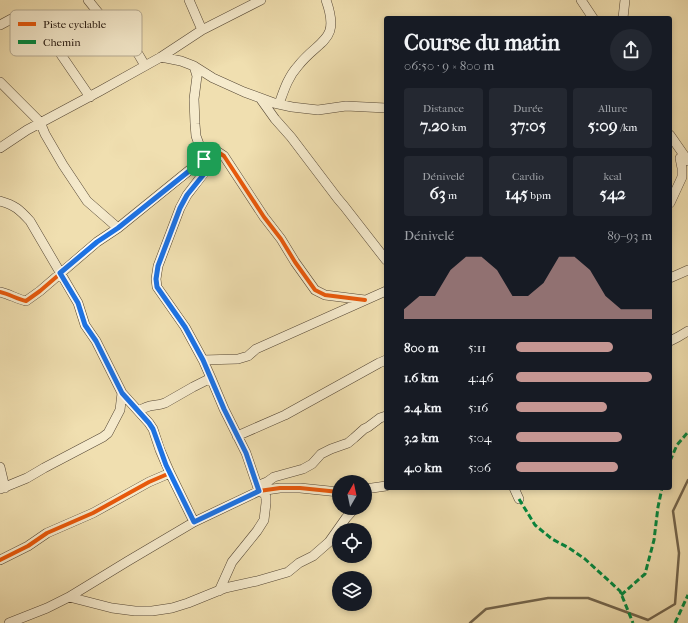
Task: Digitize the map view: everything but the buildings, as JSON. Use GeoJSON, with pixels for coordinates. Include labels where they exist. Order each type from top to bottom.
{"type":"FeatureCollection","features":[{"type":"Feature","properties":{"kind":"street"},"geometry":{"type":"LineString","coordinates":[[88,0],[96,10]]}},
{"type":"Feature","properties":{"kind":"street"},"geometry":{"type":"LineString","coordinates":[[189,0],[202,30]]}},
{"type":"Feature","properties":{"kind":"street"},"geometry":{"type":"LineString","coordinates":[[0,148],[40,122],[90,97],[161,57],[202,30],[261,0]]}},
{"type":"Feature","properties":{"kind":"street"},"geometry":{"type":"LineString","coordinates":[[279,104],[286,84],[297,66],[310,52],[321,44],[329,34],[331,26],[330,12],[326,0]]}},
{"type":"Feature","properties":{"kind":"street"},"geometry":{"type":"LineString","coordinates":[[581,0],[592,16]]}},
{"type":"Feature","properties":{"kind":"street"},"geometry":{"type":"LineString","coordinates":[[623,16],[625,0]]}},
{"type":"Feature","properties":{"kind":"street"},"geometry":{"type":"LineString","coordinates":[[0,25],[10,20]]}},
{"type":"Feature","properties":{"kind":"street"},"geometry":{"type":"LineString","coordinates":[[62,56],[90,97]]}},
{"type":"Feature","properties":{"kind":"street"},"geometry":{"type":"LineString","coordinates":[[139,56],[145,66]]}},
{"type":"Feature","properties":{"kind":"street"},"geometry":{"type":"LineString","coordinates":[[161,57],[181,61],[194,66],[213,78],[244,92],[292,108],[318,110],[346,106],[384,108]]}},
{"type":"Feature","properties":{"kind":"street"},"geometry":{"type":"LineString","coordinates":[[194,66],[197,76],[194,99],[196,136],[207,166],[204,174],[187,195],[180,208],[158,266],[156,279],[157,287],[185,327],[203,360],[224,409],[246,453],[258,489],[266,496],[264,520],[232,562],[219,591]]}},
{"type":"Feature","properties":{"kind":"street"},"geometry":{"type":"LineString","coordinates":[[0,82],[40,122],[52,147],[87,200],[118,228]]}},
{"type":"Feature","properties":{"kind":"street"},"geometry":{"type":"LineString","coordinates":[[260,98],[384,257]]}},
{"type":"Feature","properties":{"kind":"street"},"geometry":{"type":"LineString","coordinates":[[672,138],[685,159]]}},
{"type":"Feature","properties":{"kind":"street"},"geometry":{"type":"LineString","coordinates":[[0,292],[7,293],[17,299],[26,301],[40,291],[97,242],[118,228],[213,151],[224,156],[314,290],[325,295],[365,300]]}},
{"type":"Feature","properties":{"kind":"street"},"geometry":{"type":"LineString","coordinates":[[672,158],[685,159]]}},
{"type":"Feature","properties":{"kind":"street"},"geometry":{"type":"LineString","coordinates":[[672,199],[682,177],[682,168],[685,159]]}},
{"type":"Feature","properties":{"kind":"street"},"geometry":{"type":"LineString","coordinates":[[0,201],[10,203],[21,211],[30,221],[78,303],[85,325],[96,341],[122,393],[153,429],[170,473],[194,522]]}},
{"type":"Feature","properties":{"kind":"street"},"geometry":{"type":"LineString","coordinates":[[672,277],[688,270]]}},
{"type":"Feature","properties":{"kind":"street"},"geometry":{"type":"LineString","coordinates":[[203,360],[238,359],[248,356],[256,349],[384,292]]}},
{"type":"Feature","properties":{"kind":"street"},"geometry":{"type":"LineString","coordinates":[[672,340],[688,331]]}},
{"type":"Feature","properties":{"kind":"street"},"geometry":{"type":"LineString","coordinates":[[237,436],[285,415],[384,361]]}},
{"type":"Feature","properties":{"kind":"street"},"geometry":{"type":"LineString","coordinates":[[139,411],[146,406],[165,403],[211,378]]}},
{"type":"Feature","properties":{"kind":"street"},"geometry":{"type":"LineString","coordinates":[[0,467],[2,488],[27,478],[103,437],[108,433],[120,410],[122,393]]}},
{"type":"Feature","properties":{"kind":"street"},"geometry":{"type":"LineString","coordinates":[[9,623],[47,608],[69,597],[194,522],[258,489],[274,477],[303,469],[312,464],[321,454],[348,443],[364,429],[384,417]]}},
{"type":"Feature","properties":{"kind":"street"},"geometry":{"type":"LineString","coordinates":[[0,560],[28,546],[47,533],[93,513],[149,482],[170,473]]}},
{"type":"Feature","properties":{"kind":"street"},"geometry":{"type":"LineString","coordinates":[[372,488],[384,486]]}},
{"type":"Feature","properties":{"kind":"street"},"geometry":{"type":"LineString","coordinates":[[258,489],[300,488],[332,491]]}},
{"type":"Feature","properties":{"kind":"street"},"geometry":{"type":"LineString","coordinates":[[515,490],[519,499]]}},
{"type":"Feature","properties":{"kind":"street"},"geometry":{"type":"LineString","coordinates":[[69,597],[112,608],[135,611],[152,611],[172,608],[225,588],[288,572],[299,563],[313,556],[329,542],[349,515]]}},
{"type":"Feature","properties":{"kind":"waterway"},"geometry":{"type":"LineString","coordinates":[[470,623],[486,609],[548,598],[588,598],[648,620],[675,604],[679,553],[673,511],[688,480]]}},
{"type":"Feature","properties":{"kind":"marked path"},"geometry":{"type":"LineString","coordinates":[[672,456],[677,445],[688,432]]}},
{"type":"Feature","properties":{"kind":"marked path"},"geometry":{"type":"LineString","coordinates":[[621,595],[645,574],[654,540],[662,490]]}},
{"type":"Feature","properties":{"kind":"marked path"},"geometry":{"type":"LineString","coordinates":[[519,499],[535,525],[552,539],[585,559],[620,591],[633,623]]}},
{"type":"Feature","properties":{"kind":"marked path"},"geometry":{"type":"LineString","coordinates":[[675,623],[688,595]]}},
{"type":"Feature","properties":{"kind":"cycle path"},"geometry":{"type":"LineString","coordinates":[[0,292],[26,301],[40,291],[97,242],[118,228],[213,151],[224,156],[315,290],[325,295],[365,300]]}},
{"type":"Feature","properties":{"kind":"cycle path"},"geometry":{"type":"LineString","coordinates":[[0,560],[28,546],[47,533],[93,513],[149,482],[170,473],[194,522],[259,491],[280,488],[300,488],[332,491]]}},
{"type":"Feature","properties":{"kind":"route"},"geometry":{"type":"LineString","coordinates":[[204,159],[207,166],[204,174],[187,195],[180,208],[158,266],[156,279],[157,287],[185,327],[203,360],[224,409],[246,453],[259,491],[194,522],[166,465],[153,429],[122,393],[96,341],[85,325],[78,303],[60,273],[97,242],[118,228],[204,159]]}}]}
